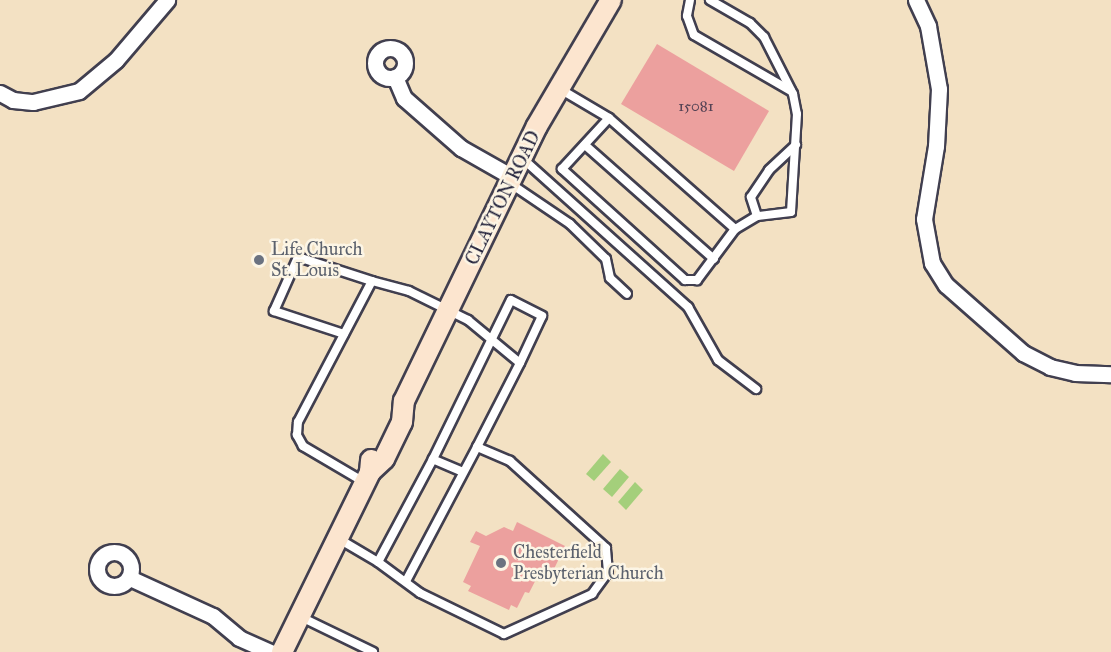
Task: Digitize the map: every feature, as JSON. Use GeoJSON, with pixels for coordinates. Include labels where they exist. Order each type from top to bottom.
{"type":"FeatureCollection","features":[{"type":"Feature","properties":{"kind":"main road","name":"CLAYTON ROAD"},"geometry":{"type":"LineString","coordinates":[[282,652],[367,477],[372,453],[386,424],[404,401],[558,88],[611,0]]}},
{"type":"Feature","properties":{"kind":"street"},"geometry":{"type":"LineString","coordinates":[[0,93],[13,100],[33,102],[79,91],[116,60],[167,0]]}},
{"type":"Feature","properties":{"kind":"street"},"geometry":{"type":"LineString","coordinates":[[916,0],[928,26],[939,89],[936,146],[924,219],[932,263],[946,285],[1023,353],[1058,369],[1111,374]]}},
{"type":"Feature","properties":{"kind":"street"},"geometry":{"type":"LineString","coordinates":[[395,77],[404,98],[461,148],[511,180]]}},
{"type":"Feature","properties":{"kind":"street"},"geometry":{"type":"LineString","coordinates":[[132,579],[213,616],[239,638],[271,652]]}},
{"type":"Feature","properties":{"kind":"lane"},"geometry":{"type":"LineString","coordinates":[[690,0],[687,16],[694,35],[791,91]]}},
{"type":"Feature","properties":{"kind":"lane"},"geometry":{"type":"LineString","coordinates":[[609,118],[562,169],[685,280],[697,280],[735,229],[757,216],[791,212],[797,114],[791,91],[764,37],[750,23],[710,0]]}},
{"type":"Feature","properties":{"kind":"lane"},"geometry":{"type":"LineString","coordinates":[[558,88],[609,118],[735,229]]}},
{"type":"Feature","properties":{"kind":"lane"},"geometry":{"type":"LineString","coordinates":[[585,145],[714,259]]}},
{"type":"Feature","properties":{"kind":"lane"},"geometry":{"type":"LineString","coordinates":[[757,216],[751,197],[769,170],[796,145]]}},
{"type":"Feature","properties":{"kind":"lane"},"geometry":{"type":"LineString","coordinates":[[522,158],[688,308],[717,360],[756,389]]}},
{"type":"Feature","properties":{"kind":"lane"},"geometry":{"type":"LineString","coordinates":[[511,180],[570,224],[606,259],[610,278],[627,294]]}},
{"type":"Feature","properties":{"kind":"lane"},"geometry":{"type":"LineString","coordinates":[[344,334],[274,311],[298,257],[409,291],[468,320],[520,363]]}},
{"type":"Feature","properties":{"kind":"lane"},"geometry":{"type":"LineString","coordinates":[[367,477],[303,446],[297,435],[298,422],[372,281]]}},
{"type":"Feature","properties":{"kind":"lane"},"geometry":{"type":"LineString","coordinates":[[378,562],[434,459],[511,300],[542,316],[477,447],[406,581]]}},
{"type":"Feature","properties":{"kind":"lane"},"geometry":{"type":"LineString","coordinates":[[338,538],[378,562],[420,593],[504,634],[592,594],[608,573],[606,548],[510,461],[477,447]]}},
{"type":"Feature","properties":{"kind":"lane"},"geometry":{"type":"LineString","coordinates":[[434,459],[463,472]]}},
{"type":"Feature","properties":{"kind":"lane"},"geometry":{"type":"LineString","coordinates":[[299,616],[374,652]]}},
{"type":"Feature","properties":{"kind":"green space"},"geometry":{"type":"Polygon","coordinates":[[[603,454],[611,462],[594,481],[586,474],[603,454]]]}},
{"type":"Feature","properties":{"kind":"green space"},"geometry":{"type":"Polygon","coordinates":[[[620,469],[629,477],[612,497],[603,489],[620,469]]]}},
{"type":"Feature","properties":{"kind":"green space"},"geometry":{"type":"Polygon","coordinates":[[[635,482],[643,490],[626,510],[618,502],[635,482]]]}},
{"type":"Feature","properties":{"kind":"building"},"geometry":{"type":"Polygon","coordinates":[[[657,44],[769,111],[734,171],[621,104],[657,44]]]}},
{"type":"Feature","properties":{"kind":"building","name":"Chesterfield Presbyterian Church"},"geometry":{"type":"Polygon","coordinates":[[[517,522],[565,546],[554,569],[544,564],[529,593],[525,592],[517,608],[511,605],[509,610],[468,591],[471,586],[463,582],[480,546],[470,542],[476,531],[486,536],[504,527],[513,531],[517,522]]]}},
{"type":"Feature","properties":{"kind":"place","name":"Life Church St. Louis"},"geometry":{"type":"Point","coordinates":[259,260]}},
{"type":"Feature","properties":{"kind":"place","name":"Chesterfield Presbyterian Church"},"geometry":{"type":"Point","coordinates":[501,563]}}]}
